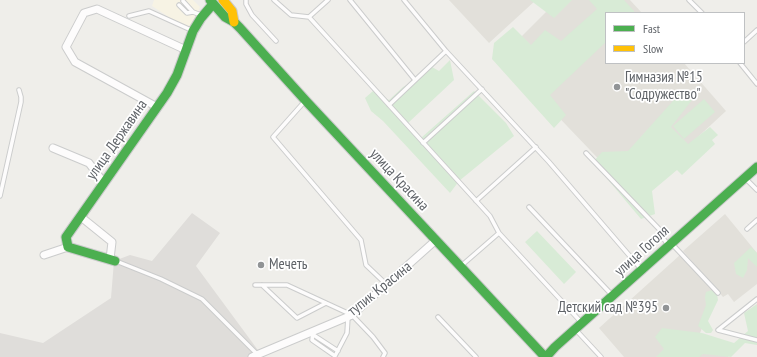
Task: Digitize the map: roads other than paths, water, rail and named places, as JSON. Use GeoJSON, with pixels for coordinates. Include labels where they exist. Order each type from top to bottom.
{"type":"FeatureCollection","features":[{"type":"Feature","properties":{"kind":"street","name":"улица Красина"},"geometry":{"type":"LineString","coordinates":[[223,0],[232,11],[234,22]]}},
{"type":"Feature","properties":{"kind":"street","name":"улица Красина"},"geometry":{"type":"LineString","coordinates":[[211,2],[225,17],[234,22],[545,357]]}},
{"type":"Feature","properties":{"kind":"street","name":"улица Державина"},"geometry":{"type":"LineString","coordinates":[[68,247],[66,238],[167,93],[177,75],[198,14],[211,2]]}},
{"type":"Feature","properties":{"kind":"street"},"geometry":{"type":"LineString","coordinates":[[157,107],[75,62],[66,47],[84,13],[97,9],[186,50]]}},
{"type":"Feature","properties":{"kind":"street"},"geometry":{"type":"LineString","coordinates":[[53,148],[89,164],[104,183]]}},
{"type":"Feature","properties":{"kind":"street","name":"улица Гоголя"},"geometry":{"type":"LineString","coordinates":[[545,357],[757,167]]}},
{"type":"Feature","properties":{"kind":"street"},"geometry":{"type":"LineString","coordinates":[[44,255],[68,247],[112,260],[112,242],[81,217]]}},
{"type":"Feature","properties":{"kind":"street","name":"тупик Красина"},"geometry":{"type":"LineString","coordinates":[[255,356],[350,316],[436,240]]}},
{"type":"Feature","properties":{"kind":"lane"},"geometry":{"type":"LineString","coordinates":[[246,0],[246,4],[252,15],[276,41]]}},
{"type":"Feature","properties":{"kind":"lane"},"geometry":{"type":"LineString","coordinates":[[309,17],[328,0]]}},
{"type":"Feature","properties":{"kind":"lane"},"geometry":{"type":"LineString","coordinates":[[350,0],[415,80]]}},
{"type":"Feature","properties":{"kind":"lane"},"geometry":{"type":"LineString","coordinates":[[404,0],[446,51],[536,147],[642,269]]}},
{"type":"Feature","properties":{"kind":"lane"},"geometry":{"type":"LineString","coordinates":[[689,0],[701,12]]}},
{"type":"Feature","properties":{"kind":"lane"},"geometry":{"type":"LineString","coordinates":[[183,1],[198,14]]}},
{"type":"Feature","properties":{"kind":"lane"},"geometry":{"type":"LineString","coordinates":[[276,1],[291,15],[309,17],[490,216],[499,233],[579,326],[601,357]]}},
{"type":"Feature","properties":{"kind":"lane"},"geometry":{"type":"LineString","coordinates":[[179,5],[187,13],[198,14]]}},
{"type":"Feature","properties":{"kind":"lane"},"geometry":{"type":"LineString","coordinates":[[129,16],[149,11],[193,31]]}},
{"type":"Feature","properties":{"kind":"lane"},"geometry":{"type":"LineString","coordinates":[[745,41],[757,30]]}},
{"type":"Feature","properties":{"kind":"lane"},"geometry":{"type":"LineString","coordinates":[[389,105],[446,51]]}},
{"type":"Feature","properties":{"kind":"lane"},"geometry":{"type":"LineString","coordinates":[[741,64],[757,84]]}},
{"type":"Feature","properties":{"kind":"lane"},"geometry":{"type":"LineString","coordinates":[[423,143],[482,89]]}},
{"type":"Feature","properties":{"kind":"lane"},"geometry":{"type":"LineString","coordinates":[[0,196],[21,102],[21,97],[18,90]]}},
{"type":"Feature","properties":{"kind":"lane"},"geometry":{"type":"LineString","coordinates":[[306,101],[273,138],[361,240],[366,264],[386,284]]}},
{"type":"Feature","properties":{"kind":"lane"},"geometry":{"type":"LineString","coordinates":[[476,201],[536,147]]}},
{"type":"Feature","properties":{"kind":"lane"},"geometry":{"type":"LineString","coordinates":[[586,153],[660,230],[661,235],[718,293]]}},
{"type":"Feature","properties":{"kind":"lane"},"geometry":{"type":"LineString","coordinates":[[744,178],[757,190]]}},
{"type":"Feature","properties":{"kind":"lane"},"geometry":{"type":"LineString","coordinates":[[530,207],[612,296]]}},
{"type":"Feature","properties":{"kind":"lane"},"geometry":{"type":"LineString","coordinates":[[747,229],[757,220]]}},
{"type":"Feature","properties":{"kind":"lane"},"geometry":{"type":"LineString","coordinates":[[460,267],[499,233]]}},
{"type":"Feature","properties":{"kind":"lane"},"geometry":{"type":"LineString","coordinates":[[112,260],[161,279],[202,299],[255,356]]}},
{"type":"Feature","properties":{"kind":"lane"},"geometry":{"type":"LineString","coordinates":[[255,285],[287,285],[350,316],[373,337],[385,353],[384,357]]}},
{"type":"Feature","properties":{"kind":"lane"},"geometry":{"type":"LineString","coordinates":[[262,285],[297,318],[326,303]]}},
{"type":"Feature","properties":{"kind":"lane"},"geometry":{"type":"LineString","coordinates":[[757,299],[718,330],[757,340]]}},
{"type":"Feature","properties":{"kind":"lane"},"geometry":{"type":"LineString","coordinates":[[313,332],[338,351],[347,333],[350,316]]}},
{"type":"Feature","properties":{"kind":"lane"},"geometry":{"type":"LineString","coordinates":[[438,317],[476,357]]}},
{"type":"Feature","properties":{"kind":"place","name":"Гимназия №15 \"Содружество\""},"geometry":{"type":"Point","coordinates":[617,87]}},
{"type":"Feature","properties":{"kind":"place","name":"Мечеть"},"geometry":{"type":"Point","coordinates":[261,265]}},
{"type":"Feature","properties":{"kind":"place","name":"Детский сад №395"},"geometry":{"type":"Point","coordinates":[666,308]}}]}
